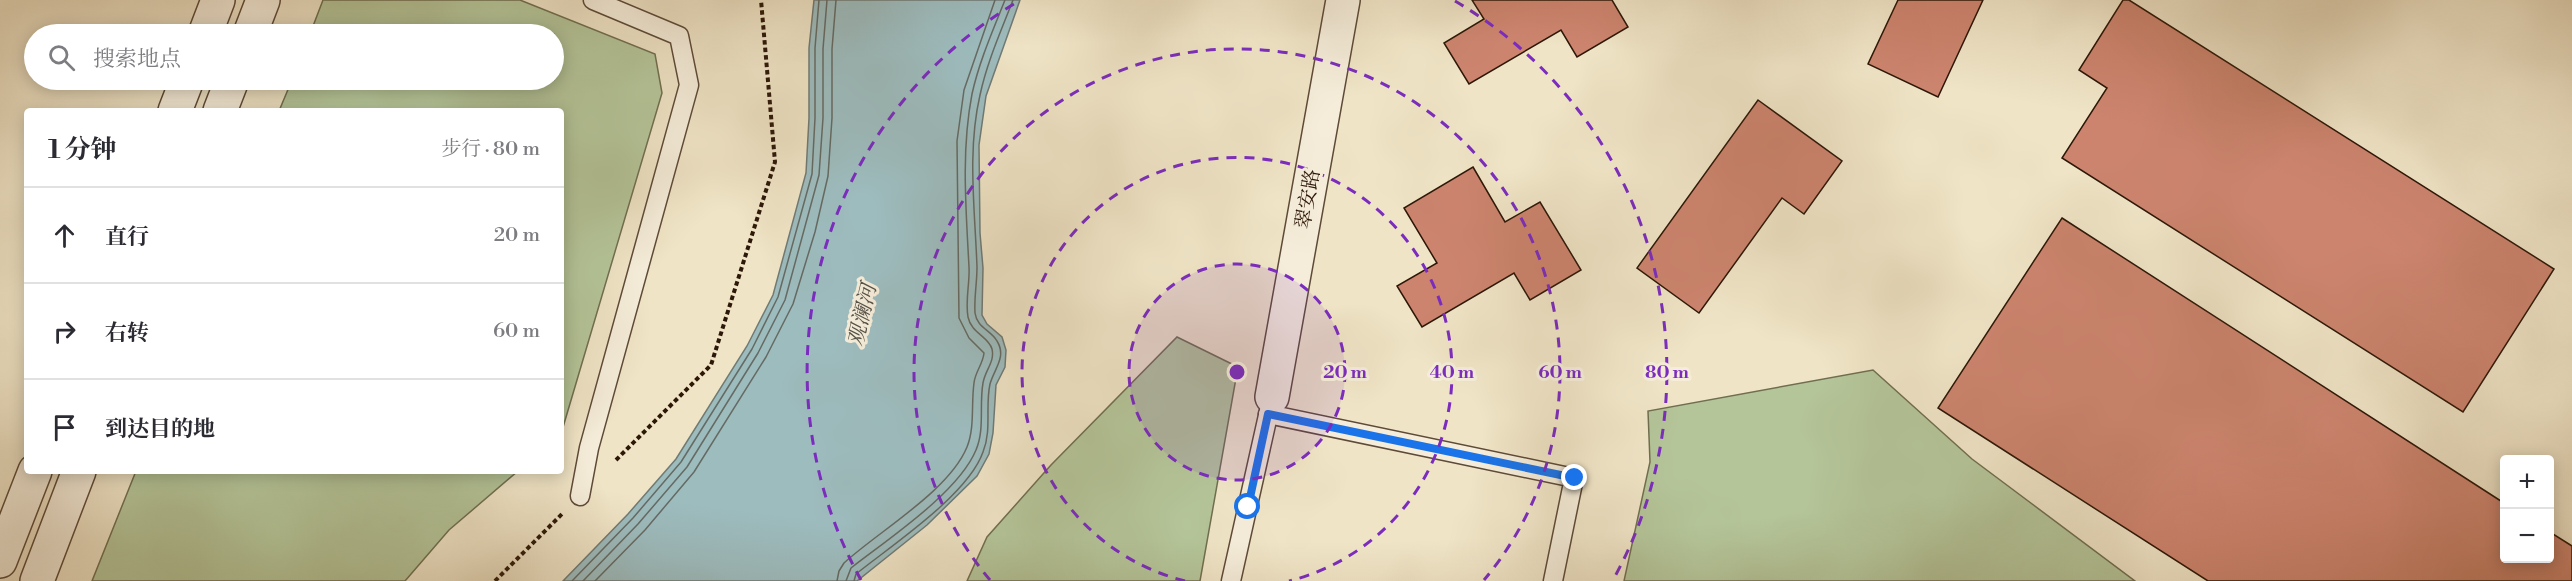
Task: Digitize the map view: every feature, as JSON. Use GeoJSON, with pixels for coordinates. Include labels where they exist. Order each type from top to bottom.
{"type":"FeatureCollection","features":[{"type":"Feature","properties":{"kind":"street"},"geometry":{"type":"LineString","coordinates":[[209,24],[218,0]]}},
{"type":"Feature","properties":{"kind":"street"},"geometry":{"type":"LineString","coordinates":[[254,24],[263,0]]}},
{"type":"Feature","properties":{"kind":"street","name":"翠安路"},"geometry":{"type":"LineString","coordinates":[[1270,406],[1343,0]]}},
{"type":"Feature","properties":{"kind":"street"},"geometry":{"type":"LineString","coordinates":[[176,108],[183,90]]}},
{"type":"Feature","properties":{"kind":"street"},"geometry":{"type":"LineString","coordinates":[[221,108],[228,90]]}},
{"type":"Feature","properties":{"kind":"street"},"geometry":{"type":"LineString","coordinates":[[1,558],[34,474]]}},
{"type":"Feature","properties":{"kind":"street"},"geometry":{"type":"LineString","coordinates":[[37,581],[79,474]]}},
{"type":"Feature","properties":{"kind":"lane"},"geometry":{"type":"LineString","coordinates":[[580,496],[589,448],[689,85],[679,36],[593,0]]}},
{"type":"Feature","properties":{"kind":"lane"},"geometry":{"type":"LineString","coordinates":[[1231,581],[1270,406],[1575,478],[1553,581]]}},
{"type":"Feature","properties":{"kind":"path"},"geometry":{"type":"LineString","coordinates":[[495,581],[711,365],[775,162],[761,0]]}},
{"type":"Feature","properties":{"kind":"green space"},"geometry":{"type":"Polygon","coordinates":[[[323,0],[520,0],[655,54],[662,93],[564,424],[564,108],[280,108],[288,90],[564,90],[564,24],[314,24],[323,0]]]}},
{"type":"Feature","properties":{"kind":"green space"},"geometry":{"type":"Polygon","coordinates":[[[1177,337],[1238,367],[1200,581],[967,581],[987,537],[1051,465],[1177,337]]]}},
{"type":"Feature","properties":{"kind":"green space"},"geometry":{"type":"Polygon","coordinates":[[[1873,370],[1972,459],[2135,581],[1624,581],[1650,462],[1648,411],[1873,370]]]}},
{"type":"Feature","properties":{"kind":"green space"},"geometry":{"type":"Polygon","coordinates":[[[135,474],[514,474],[449,530],[405,581],[92,581],[135,474]]]}},
{"type":"Feature","properties":{"kind":"water","name":"观澜河"},"geometry":{"type":"Polygon","coordinates":[[[814,0],[1020,0],[986,96],[979,145],[980,233],[983,268],[982,315],[987,324],[1002,337],[1006,350],[1005,367],[996,385],[993,433],[989,454],[977,476],[927,525],[857,581],[563,581],[628,514],[676,459],[747,346],[773,295],[806,173],[809,48],[814,0]]]}},
{"type":"Feature","properties":{"kind":"building"},"geometry":{"type":"Polygon","coordinates":[[[1472,0],[1612,0],[1628,27],[1577,57],[1561,30],[1469,84],[1444,43],[1484,19],[1472,0]]]}},
{"type":"Feature","properties":{"kind":"building"},"geometry":{"type":"Polygon","coordinates":[[[1898,0],[1983,0],[1938,97],[1868,64],[1898,0]]]}},
{"type":"Feature","properties":{"kind":"building"},"geometry":{"type":"Polygon","coordinates":[[[2123,0],[2129,0],[2554,269],[2463,412],[2062,158],[2107,88],[2079,70],[2123,0]]]}},
{"type":"Feature","properties":{"kind":"building"},"geometry":{"type":"Polygon","coordinates":[[[1758,100],[1842,161],[1804,214],[1782,198],[1699,313],[1637,268],[1758,100]]]}},
{"type":"Feature","properties":{"kind":"building"},"geometry":{"type":"Polygon","coordinates":[[[1473,167],[1505,222],[1540,202],[1581,270],[1530,300],[1514,273],[1422,327],[1397,286],[1437,263],[1404,208],[1473,167]]]}},
{"type":"Feature","properties":{"kind":"building"},"geometry":{"type":"Polygon","coordinates":[[[2062,218],[2500,500],[2500,563],[2554,563],[2554,535],[2572,546],[2572,581],[2208,581],[1938,408],[2062,218]]]}},
{"type":"Feature","properties":{"kind":"route"},"geometry":{"type":"LineString","coordinates":[[1248,507],[1268,414],[1575,478]]}}]}
